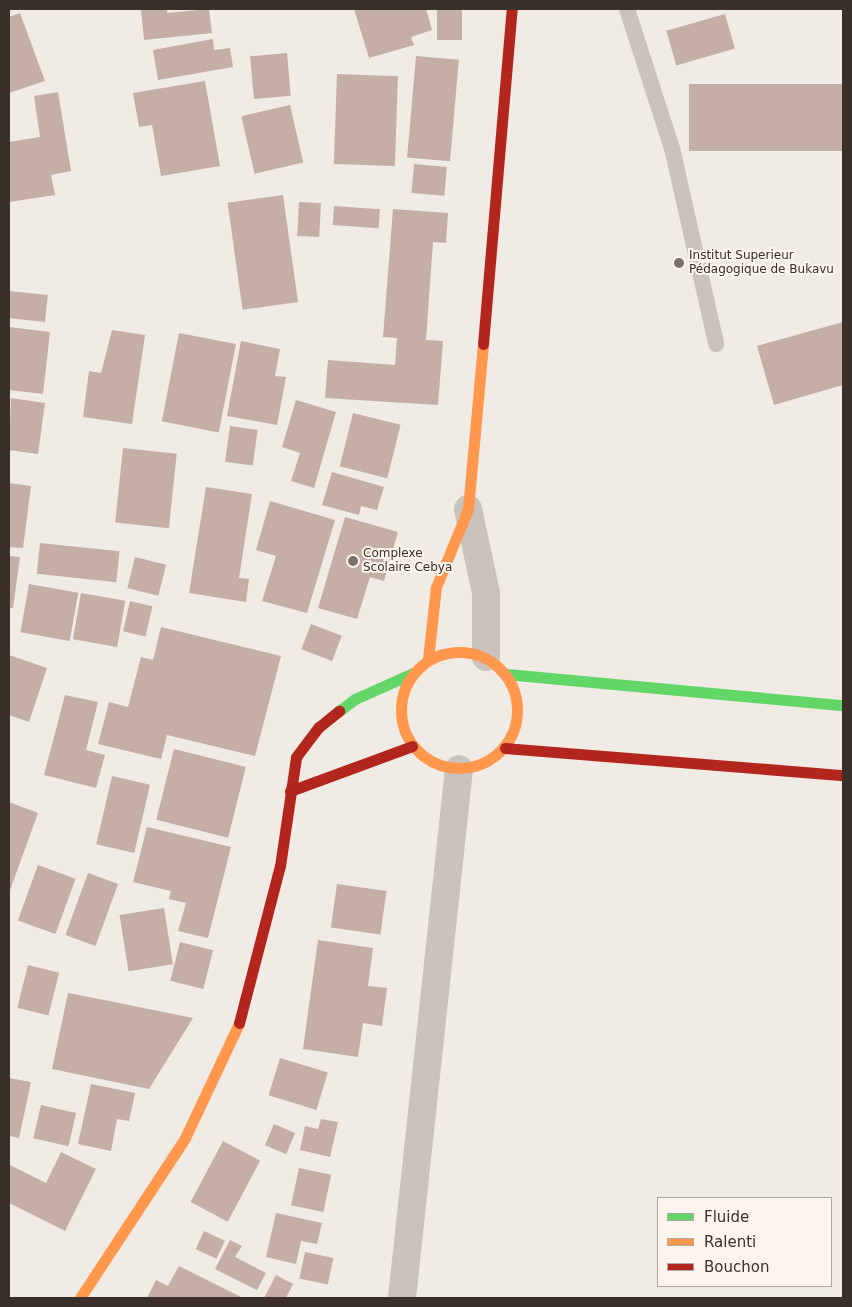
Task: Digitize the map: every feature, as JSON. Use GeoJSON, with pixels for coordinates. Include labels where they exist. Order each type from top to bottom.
{"type":"FeatureCollection","features":[{"type":"Feature","properties":{"kind":"street"},"geometry":{"type":"LineString","coordinates":[[413,673],[401,697],[401,723],[412,746],[432,763],[458,769],[484,764],[505,748],[517,724],[517,698],[496,666],[486,593],[468,510],[512,9]]}},
{"type":"Feature","properties":{"kind":"street"},"geometry":{"type":"LineString","coordinates":[[428,659],[436,587],[468,510]]}},
{"type":"Feature","properties":{"kind":"street"},"geometry":{"type":"LineString","coordinates":[[80,1298],[185,1138],[235,1037],[258,962],[280,866],[296,757],[319,728],[355,699],[413,673],[428,659],[460,651],[496,666],[843,705]]}},
{"type":"Feature","properties":{"kind":"street"},"geometry":{"type":"LineString","coordinates":[[290,791],[412,746]]}},
{"type":"Feature","properties":{"kind":"street"},"geometry":{"type":"LineString","coordinates":[[505,748],[843,775]]}},
{"type":"Feature","properties":{"kind":"street"},"geometry":{"type":"LineString","coordinates":[[402,1298],[458,769]]}},
{"type":"Feature","properties":{"kind":"lane"},"geometry":{"type":"LineString","coordinates":[[626,9],[672,148],[716,344]]}},
{"type":"Feature","properties":{"kind":"building"},"geometry":{"type":"Polygon","coordinates":[[[141,9],[167,9],[167,13],[209,9],[212,33],[144,40],[141,9]]]}},
{"type":"Feature","properties":{"kind":"building"},"geometry":{"type":"Polygon","coordinates":[[[354,9],[426,9],[432,30],[411,37],[414,45],[369,58],[354,9]]]}},
{"type":"Feature","properties":{"kind":"building"},"geometry":{"type":"Polygon","coordinates":[[[437,9],[462,9],[462,40],[437,40],[437,9]]]}},
{"type":"Feature","properties":{"kind":"building"},"geometry":{"type":"Polygon","coordinates":[[[20,13],[45,81],[9,93],[9,17],[20,13]]]}},
{"type":"Feature","properties":{"kind":"building"},"geometry":{"type":"Polygon","coordinates":[[[725,14],[735,49],[676,65],[666,31],[725,14]]]}},
{"type":"Feature","properties":{"kind":"building"},"geometry":{"type":"Polygon","coordinates":[[[213,39],[214,50],[230,48],[233,67],[158,80],[153,50],[213,39]]]}},
{"type":"Feature","properties":{"kind":"building"},"geometry":{"type":"Polygon","coordinates":[[[287,53],[291,96],[254,99],[250,56],[287,53]]]}},
{"type":"Feature","properties":{"kind":"building"},"geometry":{"type":"Polygon","coordinates":[[[416,56],[459,60],[450,161],[407,158],[416,56]]]}},
{"type":"Feature","properties":{"kind":"building"},"geometry":{"type":"Polygon","coordinates":[[[337,74],[398,76],[395,166],[334,164],[337,74]]]}},
{"type":"Feature","properties":{"kind":"building"},"geometry":{"type":"Polygon","coordinates":[[[205,81],[220,166],[161,176],[152,125],[139,127],[133,93],[205,81]]]}},
{"type":"Feature","properties":{"kind":"building"},"geometry":{"type":"Polygon","coordinates":[[[689,84],[843,84],[843,151],[689,151],[689,84]]]}},
{"type":"Feature","properties":{"kind":"building"},"geometry":{"type":"Polygon","coordinates":[[[58,92],[71,171],[51,175],[55,195],[9,202],[9,142],[40,137],[34,96],[58,92]]]}},
{"type":"Feature","properties":{"kind":"building"},"geometry":{"type":"Polygon","coordinates":[[[290,105],[303,162],[255,174],[241,116],[290,105]]]}},
{"type":"Feature","properties":{"kind":"building"},"geometry":{"type":"Polygon","coordinates":[[[414,164],[447,167],[444,196],[411,193],[414,164]]]}},
{"type":"Feature","properties":{"kind":"building"},"geometry":{"type":"Polygon","coordinates":[[[283,195],[298,302],[243,310],[228,203],[283,195]]]}},
{"type":"Feature","properties":{"kind":"building"},"geometry":{"type":"Polygon","coordinates":[[[299,202],[321,203],[319,237],[297,236],[299,202]]]}},
{"type":"Feature","properties":{"kind":"building"},"geometry":{"type":"Polygon","coordinates":[[[334,206],[380,209],[379,228],[333,225],[334,206]]]}},
{"type":"Feature","properties":{"kind":"building"},"geometry":{"type":"Polygon","coordinates":[[[393,209],[448,213],[446,243],[433,242],[426,340],[443,341],[438,405],[325,398],[328,360],[395,365],[397,338],[383,337],[393,209]]]}},
{"type":"Feature","properties":{"kind":"building"},"geometry":{"type":"Polygon","coordinates":[[[9,291],[48,295],[45,322],[9,318],[9,291]]]}},
{"type":"Feature","properties":{"kind":"building"},"geometry":{"type":"Polygon","coordinates":[[[843,322],[843,385],[774,405],[757,346],[843,322]]]}},
{"type":"Feature","properties":{"kind":"building"},"geometry":{"type":"Polygon","coordinates":[[[9,327],[50,332],[43,394],[9,390],[9,327]]]}},
{"type":"Feature","properties":{"kind":"building"},"geometry":{"type":"Polygon","coordinates":[[[112,330],[145,335],[132,424],[83,417],[89,371],[101,373],[112,330]]]}},
{"type":"Feature","properties":{"kind":"building"},"geometry":{"type":"Polygon","coordinates":[[[179,333],[236,344],[219,432],[162,421],[179,333]]]}},
{"type":"Feature","properties":{"kind":"building"},"geometry":{"type":"Polygon","coordinates":[[[241,341],[280,349],[275,376],[286,377],[277,425],[227,416],[241,341]]]}},
{"type":"Feature","properties":{"kind":"building"},"geometry":{"type":"Polygon","coordinates":[[[11,398],[45,403],[38,454],[9,450],[11,398]]]}},
{"type":"Feature","properties":{"kind":"building"},"geometry":{"type":"Polygon","coordinates":[[[296,400],[336,412],[314,488],[291,481],[300,453],[282,447],[296,400]]]}},
{"type":"Feature","properties":{"kind":"building"},"geometry":{"type":"Polygon","coordinates":[[[353,413],[401,425],[387,478],[340,466],[353,413]]]}},
{"type":"Feature","properties":{"kind":"building"},"geometry":{"type":"Polygon","coordinates":[[[230,426],[258,430],[253,466],[225,462],[230,426]]]}},
{"type":"Feature","properties":{"kind":"building"},"geometry":{"type":"Polygon","coordinates":[[[123,448],[177,454],[169,528],[115,523],[123,448]]]}},
{"type":"Feature","properties":{"kind":"building"},"geometry":{"type":"Polygon","coordinates":[[[332,472],[384,487],[377,510],[361,506],[359,515],[322,505],[332,472]]]}},
{"type":"Feature","properties":{"kind":"building"},"geometry":{"type":"Polygon","coordinates":[[[9,483],[31,486],[23,548],[9,547],[9,483]]]}},
{"type":"Feature","properties":{"kind":"building"},"geometry":{"type":"Polygon","coordinates":[[[206,487],[252,494],[239,578],[249,579],[246,602],[189,593],[206,487]]]}},
{"type":"Feature","properties":{"kind":"building"},"geometry":{"type":"Polygon","coordinates":[[[270,501],[335,520],[307,613],[262,601],[276,556],[256,550],[270,501]]]}},
{"type":"Feature","properties":{"kind":"building"},"geometry":{"type":"Polygon","coordinates":[[[345,517],[398,532],[384,581],[370,577],[357,619],[318,608],[345,517]]]}},
{"type":"Feature","properties":{"kind":"building"},"geometry":{"type":"Polygon","coordinates":[[[40,543],[120,551],[116,582],[37,574],[40,543]]]}},
{"type":"Feature","properties":{"kind":"building"},"geometry":{"type":"Polygon","coordinates":[[[9,556],[20,557],[13,608],[9,608],[9,556]]]}},
{"type":"Feature","properties":{"kind":"building"},"geometry":{"type":"Polygon","coordinates":[[[135,557],[166,565],[158,596],[127,588],[135,557]]]}},
{"type":"Feature","properties":{"kind":"building"},"geometry":{"type":"Polygon","coordinates":[[[29,584],[78,593],[70,641],[20,632],[29,584]]]}},
{"type":"Feature","properties":{"kind":"building"},"geometry":{"type":"Polygon","coordinates":[[[81,593],[125,601],[117,647],[73,639],[81,593]]]}},
{"type":"Feature","properties":{"kind":"building"},"geometry":{"type":"Polygon","coordinates":[[[130,601],[152,606],[145,636],[123,631],[130,601]]]}},
{"type":"Feature","properties":{"kind":"building"},"geometry":{"type":"Polygon","coordinates":[[[311,624],[342,636],[332,661],[301,649],[311,624]]]}},
{"type":"Feature","properties":{"kind":"building"},"geometry":{"type":"Polygon","coordinates":[[[161,627],[281,656],[255,756],[167,735],[161,759],[98,744],[109,702],[128,707],[141,657],[153,660],[161,627]]]}},
{"type":"Feature","properties":{"kind":"building"},"geometry":{"type":"Polygon","coordinates":[[[9,655],[47,668],[29,722],[9,715],[9,655]]]}},
{"type":"Feature","properties":{"kind":"building"},"geometry":{"type":"Polygon","coordinates":[[[65,695],[98,702],[86,750],[105,755],[96,788],[44,775],[65,695]]]}},
{"type":"Feature","properties":{"kind":"building"},"geometry":{"type":"Polygon","coordinates":[[[174,749],[246,767],[228,838],[156,820],[174,749]]]}},
{"type":"Feature","properties":{"kind":"building"},"geometry":{"type":"Polygon","coordinates":[[[112,776],[150,785],[134,853],[96,844],[112,776]]]}},
{"type":"Feature","properties":{"kind":"building"},"geometry":{"type":"Polygon","coordinates":[[[9,802],[38,813],[9,893],[9,802]]]}},
{"type":"Feature","properties":{"kind":"building"},"geometry":{"type":"Polygon","coordinates":[[[147,827],[231,847],[208,938],[178,931],[186,903],[169,899],[171,891],[133,882],[147,827]]]}},
{"type":"Feature","properties":{"kind":"building"},"geometry":{"type":"Polygon","coordinates":[[[38,865],[76,879],[55,934],[18,920],[38,865]]]}},
{"type":"Feature","properties":{"kind":"building"},"geometry":{"type":"Polygon","coordinates":[[[88,873],[118,884],[95,946],[65,935],[88,873]]]}},
{"type":"Feature","properties":{"kind":"building"},"geometry":{"type":"Polygon","coordinates":[[[337,884],[387,891],[380,935],[331,928],[337,884]]]}},
{"type":"Feature","properties":{"kind":"building"},"geometry":{"type":"Polygon","coordinates":[[[164,908],[173,964],[128,971],[120,915],[164,908]]]}},
{"type":"Feature","properties":{"kind":"building"},"geometry":{"type":"Polygon","coordinates":[[[318,940],[373,948],[368,986],[387,988],[382,1026],[363,1023],[358,1057],[303,1049],[318,940]]]}},
{"type":"Feature","properties":{"kind":"building"},"geometry":{"type":"Polygon","coordinates":[[[180,942],[213,950],[203,989],[170,981],[180,942]]]}},
{"type":"Feature","properties":{"kind":"building"},"geometry":{"type":"Polygon","coordinates":[[[28,965],[59,973],[48,1015],[17,1008],[28,965]]]}},
{"type":"Feature","properties":{"kind":"building"},"geometry":{"type":"Polygon","coordinates":[[[68,993],[193,1018],[149,1089],[52,1069],[68,993]]]}},
{"type":"Feature","properties":{"kind":"building"},"geometry":{"type":"Polygon","coordinates":[[[280,1058],[328,1073],[316,1110],[269,1095],[280,1058]]]}},
{"type":"Feature","properties":{"kind":"building"},"geometry":{"type":"Polygon","coordinates":[[[9,1078],[31,1082],[19,1138],[9,1136],[9,1078]]]}},
{"type":"Feature","properties":{"kind":"building"},"geometry":{"type":"Polygon","coordinates":[[[91,1084],[135,1093],[129,1121],[117,1119],[111,1151],[78,1144],[91,1084]]]}},
{"type":"Feature","properties":{"kind":"building"},"geometry":{"type":"Polygon","coordinates":[[[41,1105],[76,1113],[68,1146],[33,1138],[41,1105]]]}},
{"type":"Feature","properties":{"kind":"building"},"geometry":{"type":"Polygon","coordinates":[[[321,1119],[338,1122],[330,1157],[300,1150],[305,1126],[318,1129],[321,1119]]]}},
{"type":"Feature","properties":{"kind":"building"},"geometry":{"type":"Polygon","coordinates":[[[274,1124],[295,1133],[286,1154],[265,1145],[274,1124]]]}},
{"type":"Feature","properties":{"kind":"building"},"geometry":{"type":"Polygon","coordinates":[[[223,1141],[260,1161],[228,1222],[191,1202],[223,1141]]]}},
{"type":"Feature","properties":{"kind":"building"},"geometry":{"type":"Polygon","coordinates":[[[61,1152],[96,1169],[65,1231],[9,1203],[10,1165],[46,1183],[61,1152]]]}},
{"type":"Feature","properties":{"kind":"building"},"geometry":{"type":"Polygon","coordinates":[[[299,1168],[331,1175],[323,1212],[291,1205],[299,1168]]]}},
{"type":"Feature","properties":{"kind":"building"},"geometry":{"type":"Polygon","coordinates":[[[276,1213],[322,1223],[317,1244],[301,1241],[296,1264],[266,1257],[276,1213]]]}},
{"type":"Feature","properties":{"kind":"building"},"geometry":{"type":"Polygon","coordinates":[[[204,1231],[225,1241],[216,1259],[196,1249],[204,1231]]]}},
{"type":"Feature","properties":{"kind":"building"},"geometry":{"type":"Polygon","coordinates":[[[230,1240],[242,1246],[235,1257],[266,1273],[257,1290],[215,1269],[230,1240]]]}},
{"type":"Feature","properties":{"kind":"building"},"geometry":{"type":"Polygon","coordinates":[[[305,1252],[333,1258],[328,1284],[299,1278],[305,1252]]]}},
{"type":"Feature","properties":{"kind":"building"},"geometry":{"type":"Polygon","coordinates":[[[179,1266],[243,1298],[147,1298],[156,1280],[168,1286],[179,1266]]]}},
{"type":"Feature","properties":{"kind":"building"},"geometry":{"type":"Polygon","coordinates":[[[276,1275],[293,1284],[286,1298],[264,1298],[276,1275]]]}},
{"type":"Feature","properties":{"kind":"traffic: fast"},"geometry":{"type":"LineString","coordinates":[[339,711],[355,699],[413,673]]}},
{"type":"Feature","properties":{"kind":"traffic: fast"},"geometry":{"type":"LineString","coordinates":[[506,674],[843,705]]}},
{"type":"Feature","properties":{"kind":"traffic: slow"},"geometry":{"type":"LineString","coordinates":[[428,659],[436,587],[468,509],[483,344]]}},
{"type":"Feature","properties":{"kind":"traffic: slow"},"geometry":{"type":"LineString","coordinates":[[459,652],[481,656],[500,669],[513,688],[517,710],[513,732],[500,751],[481,764],[459,768],[437,764],[418,751],[405,732],[401,710],[405,688],[418,669],[437,656],[459,652]]}},
{"type":"Feature","properties":{"kind":"traffic: slow"},"geometry":{"type":"LineString","coordinates":[[80,1298],[185,1138],[239,1023]]}},
{"type":"Feature","properties":{"kind":"traffic: jam"},"geometry":{"type":"LineString","coordinates":[[483,344],[512,9]]}},
{"type":"Feature","properties":{"kind":"traffic: jam"},"geometry":{"type":"LineString","coordinates":[[239,1023],[280,866],[296,757],[319,727],[339,711]]}},
{"type":"Feature","properties":{"kind":"traffic: jam"},"geometry":{"type":"LineString","coordinates":[[290,791],[412,746]]}},
{"type":"Feature","properties":{"kind":"traffic: jam"},"geometry":{"type":"LineString","coordinates":[[505,748],[843,775]]}},
{"type":"Feature","properties":{"kind":"place","name":"Institut Superieur Pédagogique de Bukavu"},"geometry":{"type":"Point","coordinates":[679,263]}},
{"type":"Feature","properties":{"kind":"place","name":"Complexe Scolaire Cebya"},"geometry":{"type":"Point","coordinates":[353,561]}}]}
